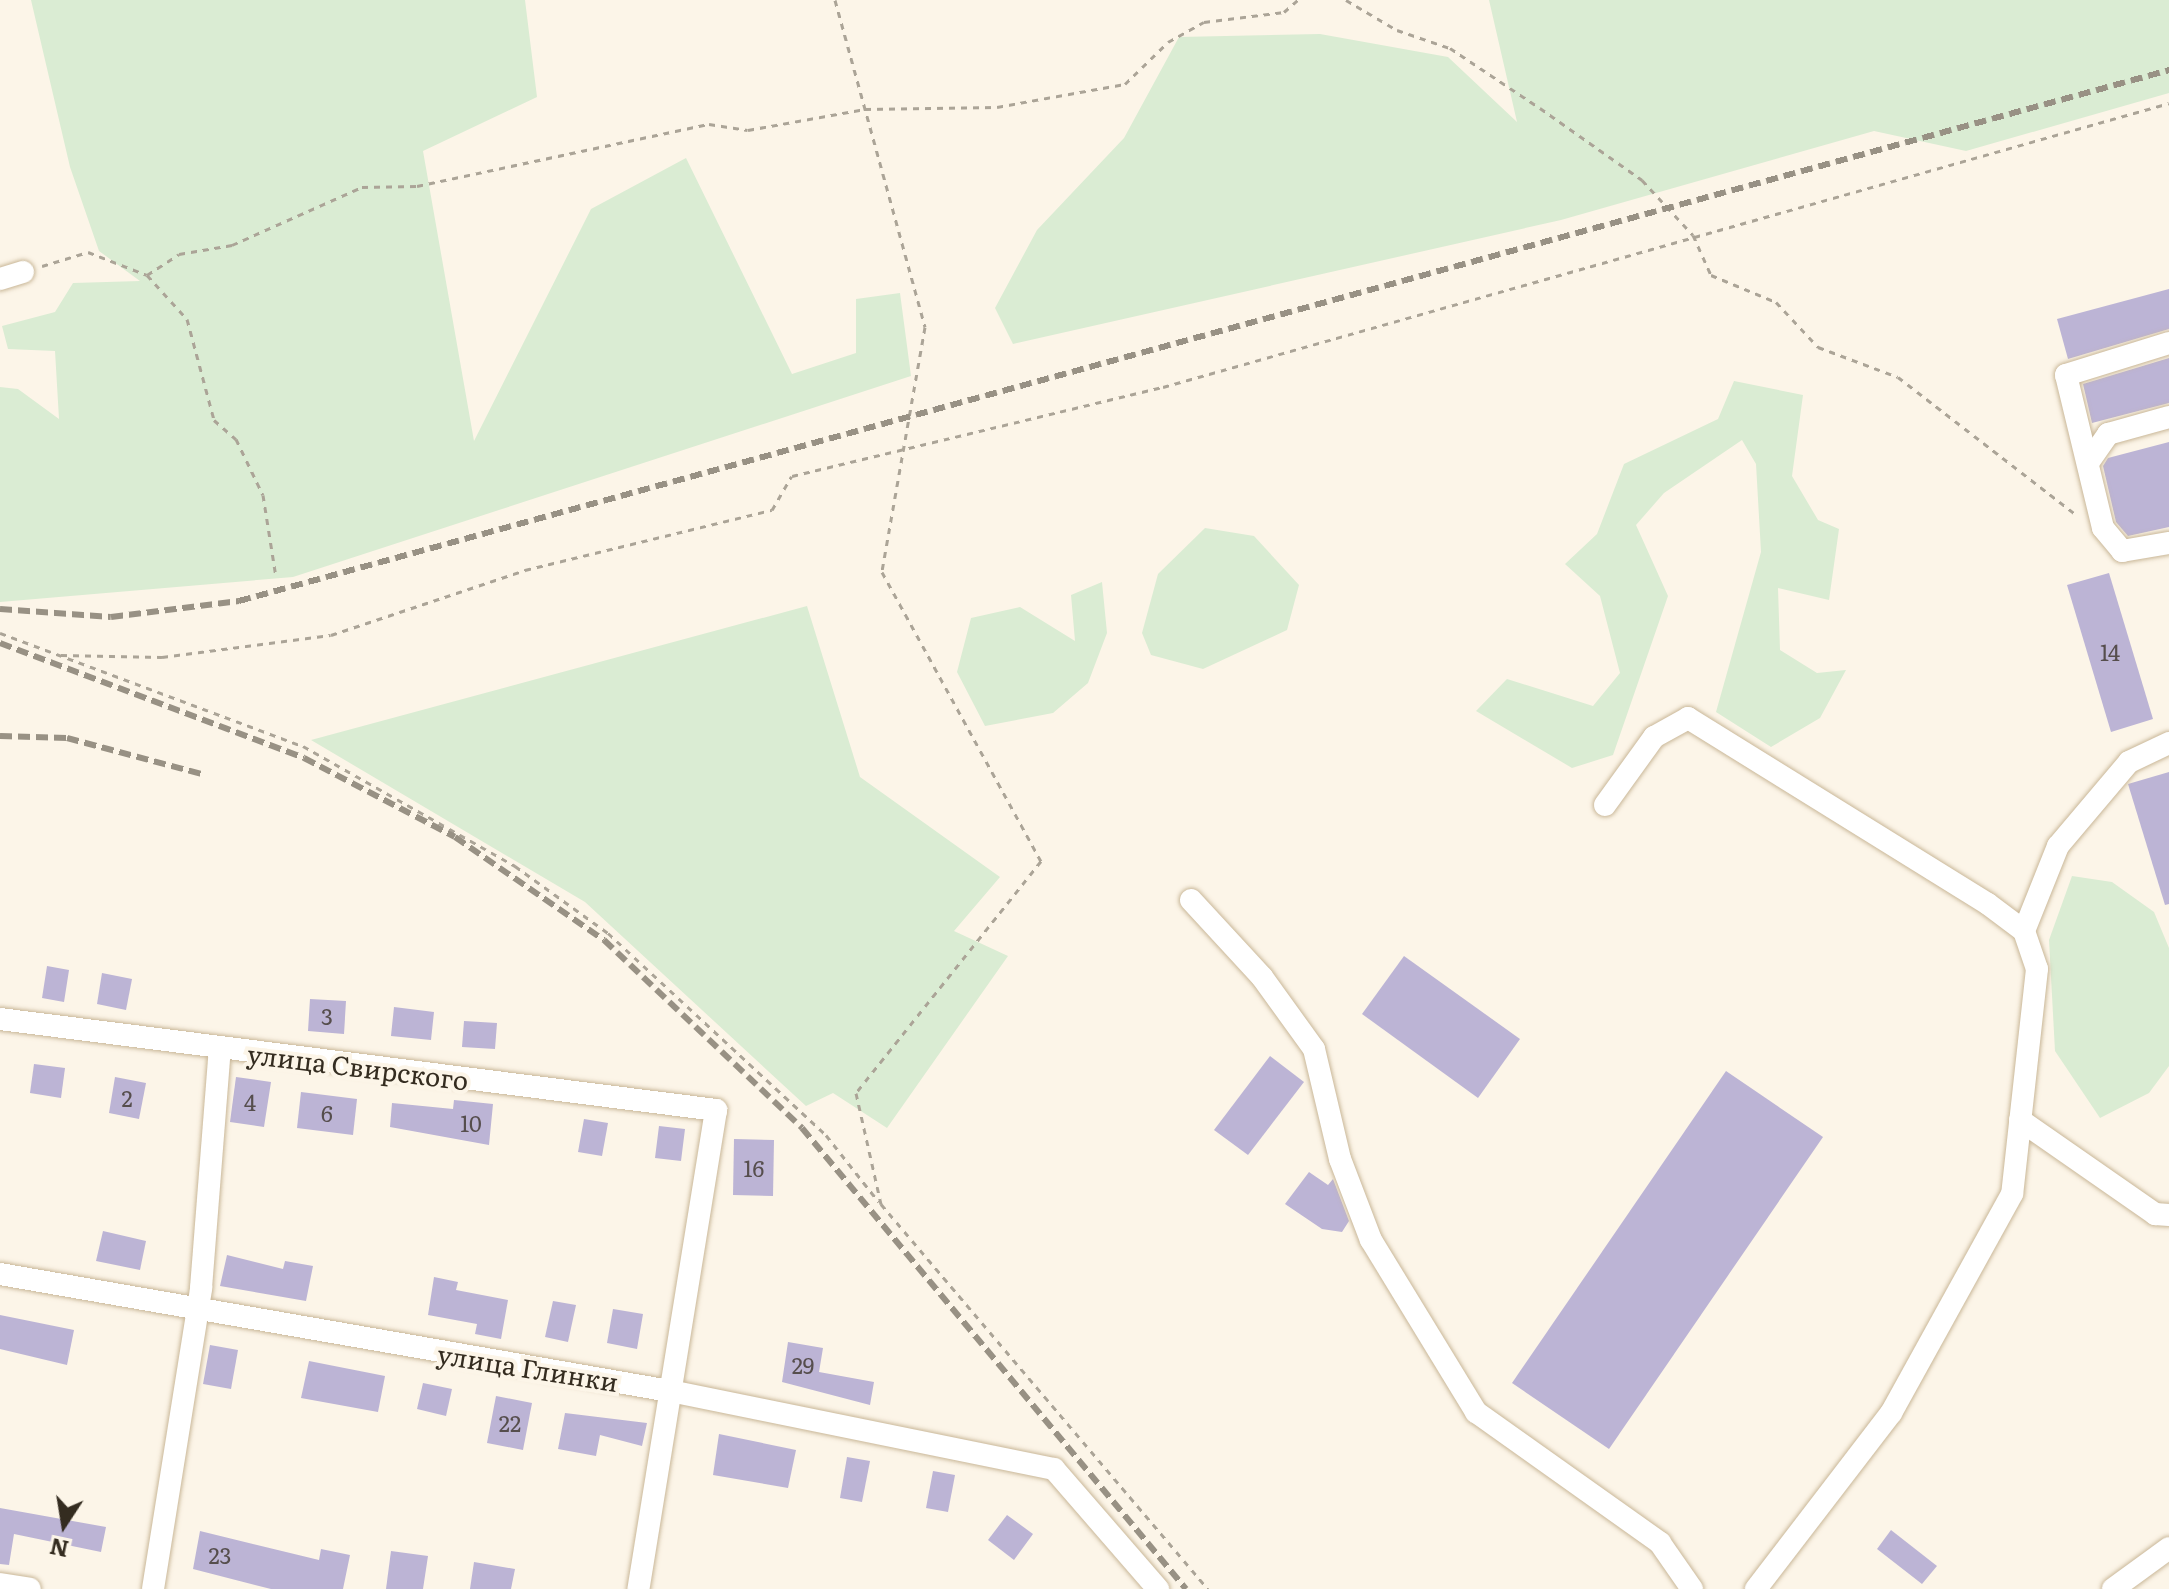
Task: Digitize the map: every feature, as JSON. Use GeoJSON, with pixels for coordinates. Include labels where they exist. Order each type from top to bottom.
{"type":"FeatureCollection","features":[{"type":"Feature","properties":{"kind":"street"},"geometry":{"type":"LineString","coordinates":[[0,279],[23,272]]}},
{"type":"Feature","properties":{"kind":"street"},"geometry":{"type":"LineString","coordinates":[[2169,343],[2066,375],[2090,460],[2103,528],[2122,551],[2169,543]]}},
{"type":"Feature","properties":{"kind":"street"},"geometry":{"type":"LineString","coordinates":[[2090,460],[2108,434],[2169,417]]}},
{"type":"Feature","properties":{"kind":"street"},"geometry":{"type":"LineString","coordinates":[[1605,805],[1654,737],[1688,718],[2024,931],[2037,969],[2012,1194],[1891,1413],[1756,1589]]}},
{"type":"Feature","properties":{"kind":"street"},"geometry":{"type":"LineString","coordinates":[[2024,931],[2058,846],[2129,762],[2169,743]]}},
{"type":"Feature","properties":{"kind":"street"},"geometry":{"type":"LineString","coordinates":[[1191,900],[1262,977],[1314,1049],[1340,1159],[1371,1240],[1476,1412],[1660,1543],[1692,1589]]}},
{"type":"Feature","properties":{"kind":"street","name":"улица Свирского"},"geometry":{"type":"LineString","coordinates":[[0,1019],[716,1110],[670,1391]]}},
{"type":"Feature","properties":{"kind":"street"},"geometry":{"type":"LineString","coordinates":[[153,1589],[197,1313],[220,1049]]}},
{"type":"Feature","properties":{"kind":"street"},"geometry":{"type":"LineString","coordinates":[[2020,1120],[2155,1214],[2169,1215]]}},
{"type":"Feature","properties":{"kind":"street","name":"улица Глинки"},"geometry":{"type":"LineString","coordinates":[[0,1274],[197,1313],[670,1391],[1054,1469],[1158,1589]]}},
{"type":"Feature","properties":{"kind":"street"},"geometry":{"type":"LineString","coordinates":[[638,1589],[670,1391]]}},
{"type":"Feature","properties":{"kind":"street"},"geometry":{"type":"LineString","coordinates":[[2113,1589],[2169,1548]]}},
{"type":"Feature","properties":{"kind":"street"},"geometry":{"type":"LineString","coordinates":[[0,1584],[30,1589]]}},
{"type":"Feature","properties":{"kind":"path"},"geometry":{"type":"LineString","coordinates":[[835,0],[925,327],[882,572],[1041,861],[856,1093],[881,1204]]}},
{"type":"Feature","properties":{"kind":"path"},"geometry":{"type":"LineString","coordinates":[[147,275],[179,254],[232,245],[362,187],[417,186],[709,124],[748,130],[865,109],[997,107],[1125,84],[1168,42],[1204,22],[1284,12],[1298,0]]}},
{"type":"Feature","properties":{"kind":"path"},"geometry":{"type":"LineString","coordinates":[[1346,0],[1397,30],[1450,48],[1540,108],[1642,180],[1693,235],[1711,275],[1776,302],[1818,347],[1898,377],[2052,502],[2103,528]]}},
{"type":"Feature","properties":{"kind":"path"},"geometry":{"type":"LineString","coordinates":[[61,655],[162,657],[331,635],[525,570],[772,510],[792,476],[1163,387],[2169,103]]}},
{"type":"Feature","properties":{"kind":"path"},"geometry":{"type":"LineString","coordinates":[[23,272],[88,252],[147,275],[187,319],[214,420],[236,439],[263,495],[276,577]]}},
{"type":"Feature","properties":{"kind":"path"},"geometry":{"type":"LineString","coordinates":[[0,633],[303,746],[515,866],[608,933],[826,1135],[1208,1589]]}},
{"type":"Feature","properties":{"kind":"green space"},"geometry":{"type":"Polygon","coordinates":[[[31,0],[525,0],[537,97],[423,151],[474,441],[591,209],[686,158],[792,374],[856,353],[856,299],[900,293],[911,376],[293,577],[0,602],[0,387],[18,389],[59,419],[55,351],[8,349],[2,326],[55,312],[73,283],[140,281],[99,251],[70,167],[31,0]]]}},
{"type":"Feature","properties":{"kind":"green space"},"geometry":{"type":"Polygon","coordinates":[[[1489,0],[2169,0],[2169,93],[1966,151],[1874,131],[1561,220],[1013,344],[995,308],[1037,230],[1124,138],[1179,37],[1320,34],[1448,57],[1517,122],[1489,0]]]}},
{"type":"Feature","properties":{"kind":"green space"},"geometry":{"type":"Polygon","coordinates":[[[1734,381],[1803,395],[1792,476],[1818,520],[1839,529],[1829,600],[1778,588],[1780,650],[1817,673],[1846,670],[1820,718],[1771,747],[1716,712],[1761,552],[1756,464],[1742,440],[1664,493],[1636,525],[1668,596],[1613,755],[1572,768],[1476,711],[1507,679],[1593,706],[1620,673],[1600,596],[1565,564],[1597,534],[1624,464],[1718,419],[1734,381]]]}},
{"type":"Feature","properties":{"kind":"green space"},"geometry":{"type":"Polygon","coordinates":[[[1205,528],[1254,536],[1299,585],[1287,630],[1203,669],[1151,655],[1142,633],[1158,574],[1205,528]]]}},
{"type":"Feature","properties":{"kind":"green space"},"geometry":{"type":"Polygon","coordinates":[[[1102,582],[1107,633],[1088,683],[1053,713],[985,726],[957,672],[971,618],[1020,607],[1075,641],[1071,595],[1102,582]]]}},
{"type":"Feature","properties":{"kind":"green space"},"geometry":{"type":"Polygon","coordinates":[[[807,606],[860,777],[1000,877],[954,931],[1008,956],[887,1128],[833,1093],[806,1106],[585,902],[311,740],[807,606]]]}},
{"type":"Feature","properties":{"kind":"green space"},"geometry":{"type":"Polygon","coordinates":[[[2072,876],[2112,882],[2154,912],[2169,948],[2169,1066],[2149,1093],[2100,1118],[2055,1051],[2049,940],[2072,876]]]}},
{"type":"Feature","properties":{"kind":"building"},"geometry":{"type":"Polygon","coordinates":[[[2169,289],[2169,329],[2068,359],[2057,319],[2169,289]]]}},
{"type":"Feature","properties":{"kind":"building"},"geometry":{"type":"Polygon","coordinates":[[[2169,358],[2169,403],[2092,423],[2083,384],[2169,358]]]}},
{"type":"Feature","properties":{"kind":"building"},"geometry":{"type":"Polygon","coordinates":[[[2169,442],[2169,527],[2128,536],[2116,522],[2103,466],[2108,458],[2169,442]]]}},
{"type":"Feature","properties":{"kind":"building"},"geometry":{"type":"Polygon","coordinates":[[[2109,573],[2153,719],[2111,732],[2067,585],[2109,573]]]}},
{"type":"Feature","properties":{"kind":"building"},"geometry":{"type":"Polygon","coordinates":[[[2169,772],[2169,904],[2165,905],[2128,784],[2169,772]]]}},
{"type":"Feature","properties":{"kind":"building"},"geometry":{"type":"Polygon","coordinates":[[[1404,956],[1520,1039],[1478,1098],[1362,1014],[1404,956]]]}},
{"type":"Feature","properties":{"kind":"building"},"geometry":{"type":"Polygon","coordinates":[[[47,966],[69,970],[64,1002],[42,998],[47,966]]]}},
{"type":"Feature","properties":{"kind":"building"},"geometry":{"type":"Polygon","coordinates":[[[102,973],[132,979],[126,1010],[97,1004],[102,973]]]}},
{"type":"Feature","properties":{"kind":"building"},"geometry":{"type":"Polygon","coordinates":[[[310,999],[346,1001],[344,1034],[308,1031],[310,999]]]}},
{"type":"Feature","properties":{"kind":"building"},"geometry":{"type":"Polygon","coordinates":[[[394,1007],[434,1012],[431,1040],[391,1036],[394,1007]]]}},
{"type":"Feature","properties":{"kind":"building"},"geometry":{"type":"Polygon","coordinates":[[[464,1021],[497,1023],[495,1049],[462,1047],[464,1021]]]}},
{"type":"Feature","properties":{"kind":"building"},"geometry":{"type":"Polygon","coordinates":[[[1270,1056],[1304,1082],[1248,1155],[1214,1130],[1270,1056]]]}},
{"type":"Feature","properties":{"kind":"building"},"geometry":{"type":"Polygon","coordinates":[[[34,1064],[65,1068],[61,1098],[30,1093],[34,1064]]]}},
{"type":"Feature","properties":{"kind":"building"},"geometry":{"type":"Polygon","coordinates":[[[1726,1071],[1823,1137],[1609,1449],[1512,1383],[1726,1071]]]}},
{"type":"Feature","properties":{"kind":"building"},"geometry":{"type":"Polygon","coordinates":[[[115,1077],[146,1083],[139,1119],[109,1113],[115,1077]]]}},
{"type":"Feature","properties":{"kind":"building"},"geometry":{"type":"Polygon","coordinates":[[[236,1077],[271,1082],[264,1127],[230,1122],[236,1077]]]}},
{"type":"Feature","properties":{"kind":"building"},"geometry":{"type":"Polygon","coordinates":[[[301,1092],[357,1099],[353,1135],[297,1128],[301,1092]]]}},
{"type":"Feature","properties":{"kind":"building"},"geometry":{"type":"Polygon","coordinates":[[[454,1100],[493,1104],[489,1145],[390,1127],[392,1103],[453,1109],[454,1100]]]}},
{"type":"Feature","properties":{"kind":"building"},"geometry":{"type":"Polygon","coordinates":[[[584,1119],[608,1123],[602,1156],[578,1152],[584,1119]]]}},
{"type":"Feature","properties":{"kind":"building"},"geometry":{"type":"Polygon","coordinates":[[[659,1126],[685,1129],[681,1161],[655,1158],[659,1126]]]}},
{"type":"Feature","properties":{"kind":"building"},"geometry":{"type":"Polygon","coordinates":[[[734,1139],[774,1140],[773,1196],[733,1195],[734,1139]]]}},
{"type":"Feature","properties":{"kind":"building"},"geometry":{"type":"Polygon","coordinates":[[[1309,1172],[1328,1185],[1333,1179],[1349,1221],[1342,1232],[1322,1229],[1285,1204],[1309,1172]]]}},
{"type":"Feature","properties":{"kind":"building"},"geometry":{"type":"Polygon","coordinates":[[[103,1231],[146,1241],[140,1270],[96,1261],[103,1231]]]}},
{"type":"Feature","properties":{"kind":"building"},"geometry":{"type":"Polygon","coordinates":[[[227,1255],[283,1269],[285,1261],[313,1266],[306,1301],[220,1286],[227,1255]]]}},
{"type":"Feature","properties":{"kind":"building"},"geometry":{"type":"Polygon","coordinates":[[[434,1277],[458,1282],[456,1290],[508,1300],[501,1339],[475,1334],[477,1324],[428,1315],[434,1277]]]}},
{"type":"Feature","properties":{"kind":"building"},"geometry":{"type":"Polygon","coordinates":[[[553,1301],[576,1305],[568,1342],[545,1337],[553,1301]]]}},
{"type":"Feature","properties":{"kind":"building"},"geometry":{"type":"Polygon","coordinates":[[[613,1309],[643,1314],[637,1349],[607,1343],[613,1309]]]}},
{"type":"Feature","properties":{"kind":"building"},"geometry":{"type":"Polygon","coordinates":[[[0,1315],[74,1330],[67,1365],[0,1349],[0,1315]]]}},
{"type":"Feature","properties":{"kind":"building"},"geometry":{"type":"Polygon","coordinates":[[[788,1342],[823,1348],[819,1372],[874,1382],[870,1405],[782,1382],[788,1342]]]}},
{"type":"Feature","properties":{"kind":"building"},"geometry":{"type":"Polygon","coordinates":[[[210,1345],[238,1350],[231,1389],[203,1384],[210,1345]]]}},
{"type":"Feature","properties":{"kind":"building"},"geometry":{"type":"Polygon","coordinates":[[[309,1361],[385,1376],[378,1412],[301,1398],[309,1361]]]}},
{"type":"Feature","properties":{"kind":"building"},"geometry":{"type":"Polygon","coordinates":[[[423,1383],[452,1389],[446,1416],[417,1409],[423,1383]]]}},
{"type":"Feature","properties":{"kind":"building"},"geometry":{"type":"Polygon","coordinates":[[[496,1396],[532,1403],[523,1450],[487,1443],[496,1396]]]}},
{"type":"Feature","properties":{"kind":"building"},"geometry":{"type":"Polygon","coordinates":[[[565,1413],[647,1423],[642,1446],[600,1435],[596,1456],[558,1449],[565,1413]]]}},
{"type":"Feature","properties":{"kind":"building"},"geometry":{"type":"Polygon","coordinates":[[[719,1434],[796,1450],[788,1488],[713,1475],[719,1434]]]}},
{"type":"Feature","properties":{"kind":"building"},"geometry":{"type":"Polygon","coordinates":[[[847,1457],[870,1461],[862,1502],[840,1498],[847,1457]]]}},
{"type":"Feature","properties":{"kind":"building"},"geometry":{"type":"Polygon","coordinates":[[[933,1471],[955,1475],[948,1512],[926,1508],[933,1471]]]}},
{"type":"Feature","properties":{"kind":"building"},"geometry":{"type":"Polygon","coordinates":[[[0,1508],[106,1527],[101,1552],[14,1534],[9,1565],[0,1564],[0,1508]]]}},
{"type":"Feature","properties":{"kind":"building"},"geometry":{"type":"Polygon","coordinates":[[[1007,1515],[1033,1534],[1014,1560],[988,1540],[1007,1515]]]}},
{"type":"Feature","properties":{"kind":"building"},"geometry":{"type":"Polygon","coordinates":[[[1891,1530],[1937,1566],[1922,1584],[1877,1549],[1891,1530]]]}},
{"type":"Feature","properties":{"kind":"building"},"geometry":{"type":"Polygon","coordinates":[[[200,1531],[319,1560],[321,1549],[350,1555],[343,1589],[271,1589],[193,1569],[200,1531]]]}},
{"type":"Feature","properties":{"kind":"building"},"geometry":{"type":"Polygon","coordinates":[[[391,1551],[428,1556],[423,1589],[386,1589],[391,1551]]]}},
{"type":"Feature","properties":{"kind":"building"},"geometry":{"type":"Polygon","coordinates":[[[474,1562],[515,1569],[511,1589],[470,1589],[474,1562]]]}},
{"type":"Feature","properties":{"kind":"railway"},"geometry":{"type":"LineString","coordinates":[[0,609],[111,617],[239,601],[2169,70]]}},
{"type":"Feature","properties":{"kind":"railway"},"geometry":{"type":"LineString","coordinates":[[0,643],[304,758],[455,837],[604,940],[802,1128],[1186,1589]]}},
{"type":"Feature","properties":{"kind":"railway"},"geometry":{"type":"LineString","coordinates":[[0,736],[67,738],[201,774]]}}]}
